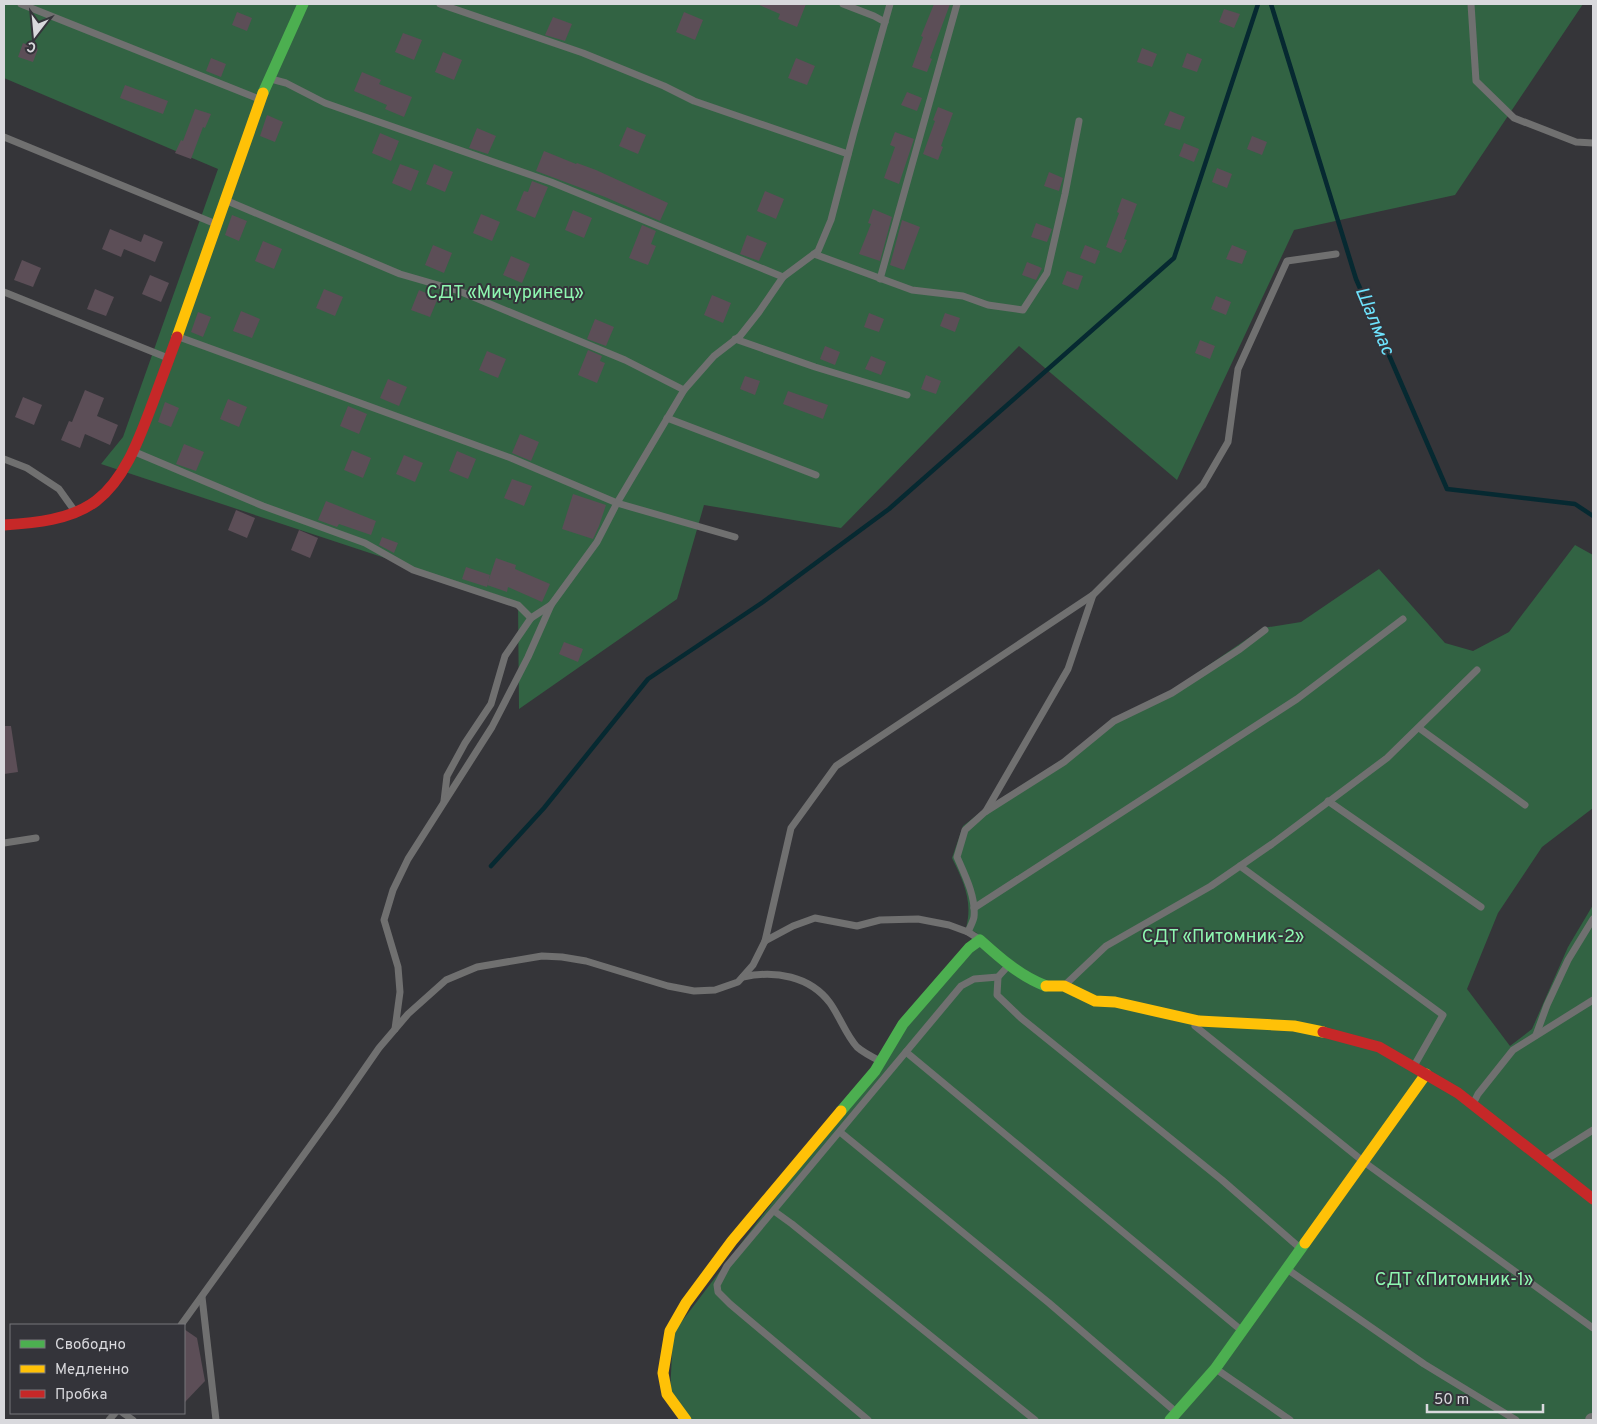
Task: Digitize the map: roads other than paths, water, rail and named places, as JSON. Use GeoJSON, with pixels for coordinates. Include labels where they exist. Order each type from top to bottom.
{"type":"FeatureCollection","features":[{"type":"Feature","properties":{"kind":"street"},"geometry":{"type":"LineString","coordinates":[[4,525],[36,523],[76,512],[96,501],[108,489],[134,451],[177,336],[260,99],[300,6]]}},
{"type":"Feature","properties":{"kind":"street"},"geometry":{"type":"LineString","coordinates":[[686,1420],[667,1394],[663,1373],[670,1331],[686,1303],[732,1241],[875,1071],[903,1024],[970,948],[980,940],[1025,976],[1045,986],[1064,986],[1095,1000],[1115,1002],[1199,1021],[1294,1026],[1345,1037],[1379,1047],[1414,1066],[1473,1105],[1593,1198]]}},
{"type":"Feature","properties":{"kind":"street"},"geometry":{"type":"LineString","coordinates":[[1173,1416],[1215,1369],[1426,1074]]}},
{"type":"Feature","properties":{"kind":"lane"},"geometry":{"type":"LineString","coordinates":[[21,4],[260,99]]}},
{"type":"Feature","properties":{"kind":"lane"},"geometry":{"type":"LineString","coordinates":[[440,4],[583,53],[664,86],[694,101],[848,154]]}},
{"type":"Feature","properties":{"kind":"lane"},"geometry":{"type":"LineString","coordinates":[[843,4],[886,22]]}},
{"type":"Feature","properties":{"kind":"lane"},"geometry":{"type":"LineString","coordinates":[[395,1029],[400,992],[398,967],[384,920],[393,890],[408,859],[496,719],[552,605],[598,542],[617,503],[684,390],[714,356],[735,339],[759,312],[783,277],[818,251],[831,220],[890,4]]}},
{"type":"Feature","properties":{"kind":"lane"},"geometry":{"type":"LineString","coordinates":[[880,279],[957,4]]}},
{"type":"Feature","properties":{"kind":"lane"},"geometry":{"type":"LineString","coordinates":[[1471,4],[1476,81],[1514,118],[1576,142],[1593,143]]}},
{"type":"Feature","properties":{"kind":"lane"},"geometry":{"type":"LineString","coordinates":[[269,78],[325,103],[551,182],[783,277]]}},
{"type":"Feature","properties":{"kind":"lane"},"geometry":{"type":"LineString","coordinates":[[814,254],[912,290],[963,296],[988,305],[1023,310],[1047,273],[1079,121]]}},
{"type":"Feature","properties":{"kind":"lane"},"geometry":{"type":"LineString","coordinates":[[4,136],[216,224]]}},
{"type":"Feature","properties":{"kind":"lane"},"geometry":{"type":"LineString","coordinates":[[224,200],[400,274],[459,291],[597,348],[684,390]]}},
{"type":"Feature","properties":{"kind":"lane"},"geometry":{"type":"LineString","coordinates":[[182,1324],[379,1048],[408,1014],[446,980],[477,967],[542,956],[586,961],[668,986],[694,991],[715,990],[738,982],[753,965],[765,941],[791,828],[836,766],[1093,595],[1203,485],[1228,442],[1238,369],[1287,261],[1336,254]]}},
{"type":"Feature","properties":{"kind":"lane"},"geometry":{"type":"LineString","coordinates":[[4,292],[169,358]]}},
{"type":"Feature","properties":{"kind":"lane"},"geometry":{"type":"LineString","coordinates":[[177,336],[512,458],[617,503],[736,537]]}},
{"type":"Feature","properties":{"kind":"lane"},"geometry":{"type":"LineString","coordinates":[[735,339],[815,367],[907,395]]}},
{"type":"Feature","properties":{"kind":"lane"},"geometry":{"type":"LineString","coordinates":[[667,418],[816,475]]}},
{"type":"Feature","properties":{"kind":"lane"},"geometry":{"type":"LineString","coordinates":[[134,451],[263,506],[365,543],[413,570],[518,605],[531,618]]}},
{"type":"Feature","properties":{"kind":"lane"},"geometry":{"type":"LineString","coordinates":[[4,459],[27,468],[59,489],[76,512]]}},
{"type":"Feature","properties":{"kind":"lane"},"geometry":{"type":"LineString","coordinates":[[985,812],[1068,669],[1093,595]]}},
{"type":"Feature","properties":{"kind":"lane"},"geometry":{"type":"LineString","coordinates":[[444,804],[447,776],[465,743],[492,704],[505,656],[531,618],[552,605]]}},
{"type":"Feature","properties":{"kind":"lane"},"geometry":{"type":"LineString","coordinates":[[974,908],[1297,699],[1403,619]]}},
{"type":"Feature","properties":{"kind":"lane"},"geometry":{"type":"LineString","coordinates":[[968,932],[974,919],[974,908],[969,883],[957,857],[966,830],[985,812],[1064,762],[1114,722],[1172,693],[1240,650],[1265,630]]}},
{"type":"Feature","properties":{"kind":"lane"},"geometry":{"type":"LineString","coordinates":[[1064,986],[1106,946],[1211,886],[1387,758],[1477,670]]}},
{"type":"Feature","properties":{"kind":"lane"},"geometry":{"type":"LineString","coordinates":[[1419,728],[1525,806]]}},
{"type":"Feature","properties":{"kind":"lane"},"geometry":{"type":"LineString","coordinates":[[1328,801],[1481,907]]}},
{"type":"Feature","properties":{"kind":"lane"},"geometry":{"type":"LineString","coordinates":[[4,843],[36,838]]}},
{"type":"Feature","properties":{"kind":"lane"},"geometry":{"type":"LineString","coordinates":[[1240,866],[1443,1015],[1414,1066]]}},
{"type":"Feature","properties":{"kind":"lane"},"geometry":{"type":"LineString","coordinates":[[765,941],[793,926],[815,918],[857,926],[880,920],[918,919],[949,925],[968,932],[980,940]]}},
{"type":"Feature","properties":{"kind":"lane"},"geometry":{"type":"LineString","coordinates":[[1536,1036],[1547,1005],[1568,960],[1593,920]]}},
{"type":"Feature","properties":{"kind":"lane"},"geometry":{"type":"LineString","coordinates":[[1009,965],[998,978],[997,995],[1021,1018],[1222,1180],[1301,1249]]}},
{"type":"Feature","properties":{"kind":"lane"},"geometry":{"type":"LineString","coordinates":[[743,977],[760,973],[776,974],[799,979],[817,988],[830,1004],[856,1046],[880,1061]]}},
{"type":"Feature","properties":{"kind":"lane"},"geometry":{"type":"LineString","coordinates":[[868,1420],[730,1304],[718,1292],[716,1285],[728,1266],[961,986],[974,980],[998,978]]}},
{"type":"Feature","properties":{"kind":"lane"},"geometry":{"type":"LineString","coordinates":[[1473,1105],[1478,1094],[1513,1050],[1593,1000]]}},
{"type":"Feature","properties":{"kind":"lane"},"geometry":{"type":"LineString","coordinates":[[1182,1016],[1364,1162],[1593,1328]]}},
{"type":"Feature","properties":{"kind":"lane"},"geometry":{"type":"LineString","coordinates":[[906,1052],[1241,1331]]}},
{"type":"Feature","properties":{"kind":"lane"},"geometry":{"type":"LineString","coordinates":[[1545,1161],[1593,1130]]}},
{"type":"Feature","properties":{"kind":"lane"},"geometry":{"type":"LineString","coordinates":[[840,1132],[1049,1303],[1173,1416]]}},
{"type":"Feature","properties":{"kind":"lane"},"geometry":{"type":"LineString","coordinates":[[774,1211],[1035,1420]]}},
{"type":"Feature","properties":{"kind":"lane"},"geometry":{"type":"LineString","coordinates":[[1286,1269],[1424,1364],[1516,1420]]}},
{"type":"Feature","properties":{"kind":"lane"},"geometry":{"type":"LineString","coordinates":[[202,1297],[216,1420]]}},
{"type":"Feature","properties":{"kind":"lane"},"geometry":{"type":"LineString","coordinates":[[1215,1369],[1290,1420]]}},
{"type":"Feature","properties":{"kind":"waterway"},"geometry":{"type":"LineString","coordinates":[[491,866],[544,808],[648,679],[763,602],[889,509],[1174,258],[1258,4]]}},
{"type":"Feature","properties":{"kind":"waterway","name":"Шалмас"},"geometry":{"type":"LineString","coordinates":[[1271,4],[1356,279],[1447,489],[1575,504],[1593,516]]}},
{"type":"Feature","properties":{"kind":"park label","name":"СДТ «Мичуринец»"},"geometry":{"type":"Point","coordinates":[505,293]}},
{"type":"Feature","properties":{"kind":"park label","name":"СДТ «Питомник-2»"},"geometry":{"type":"Point","coordinates":[1223,937]}},
{"type":"Feature","properties":{"kind":"park label","name":"СДТ «Питомник-1»"},"geometry":{"type":"Point","coordinates":[1454,1280]}}]}
